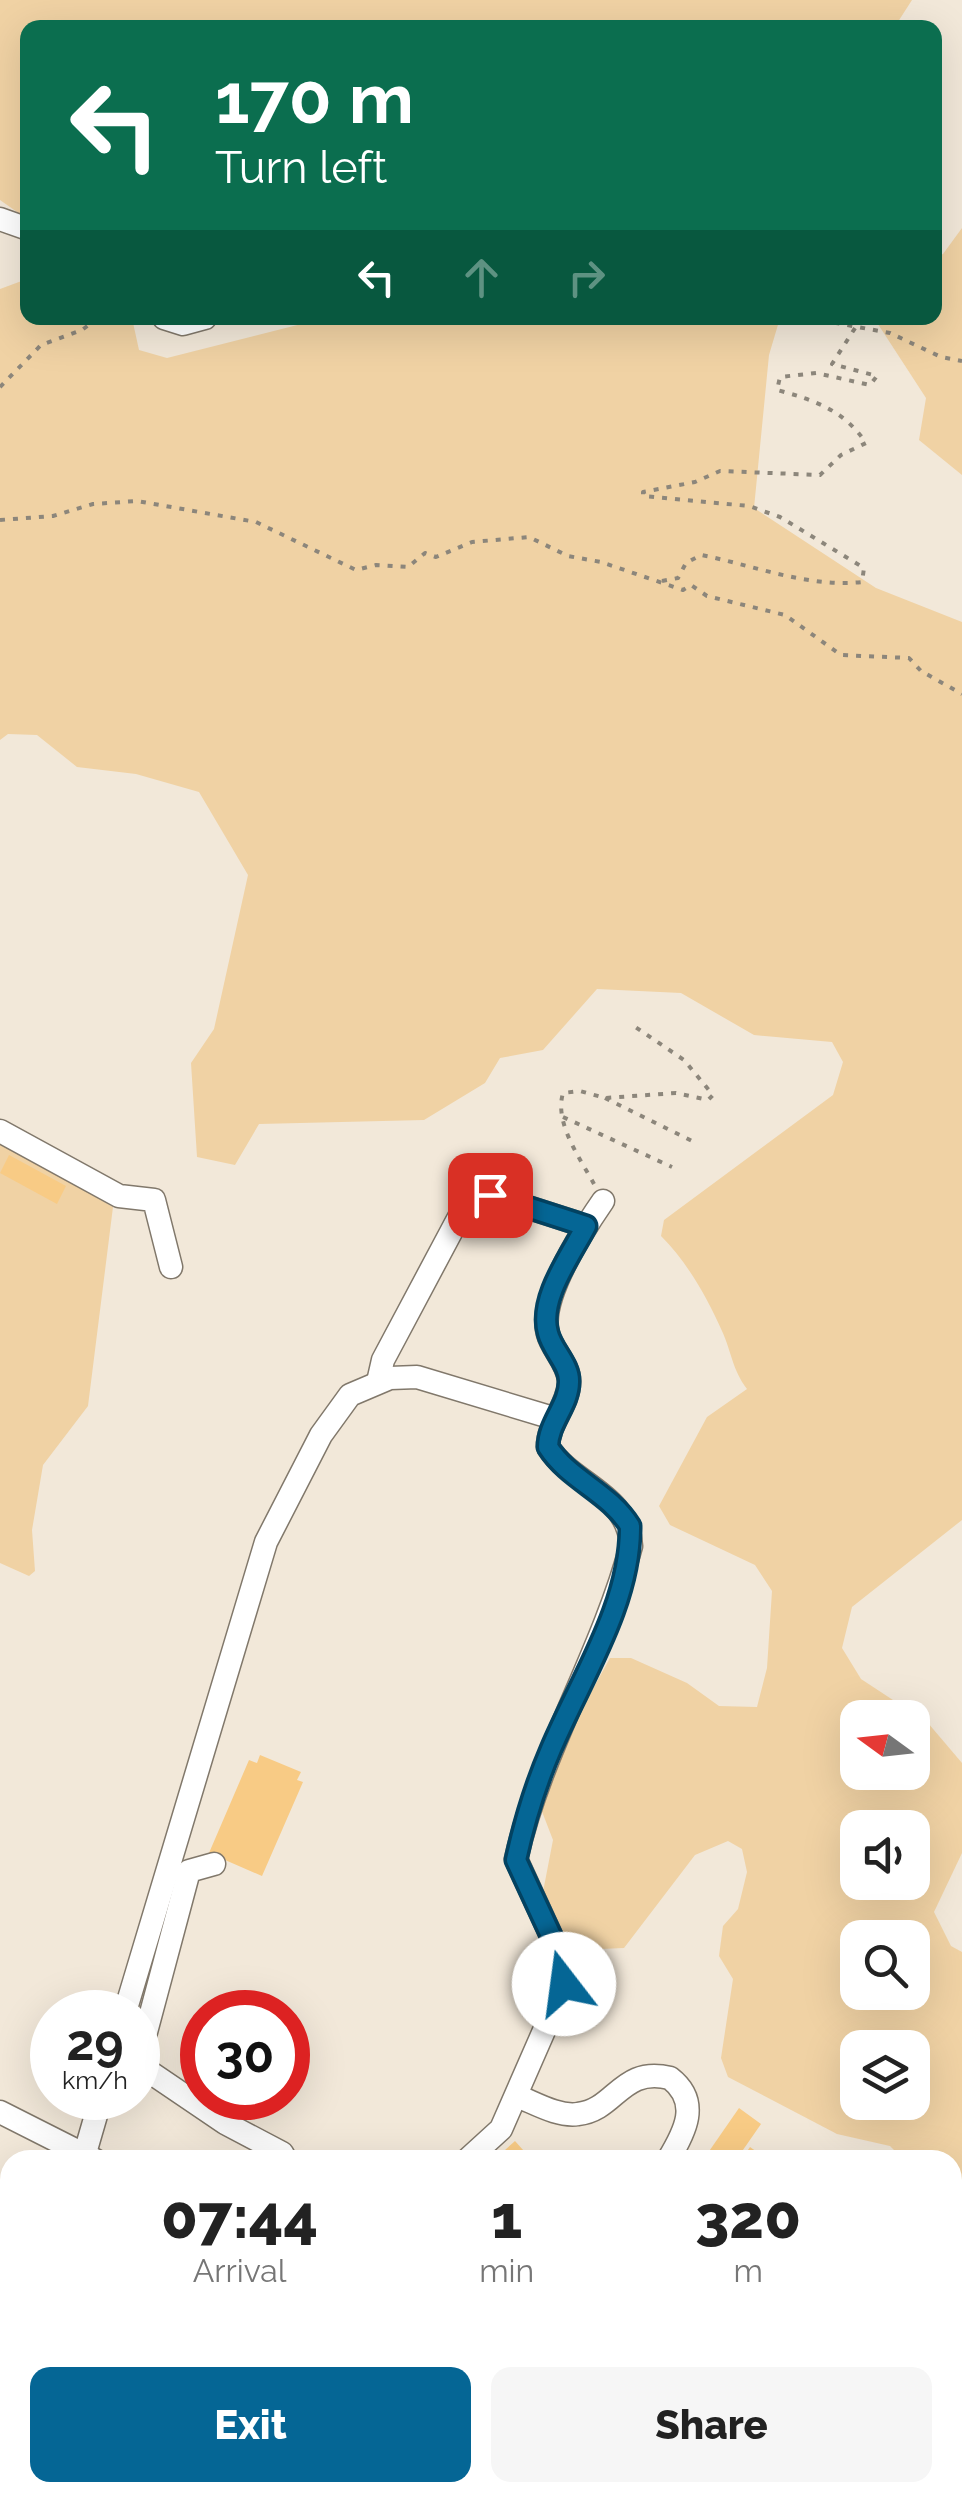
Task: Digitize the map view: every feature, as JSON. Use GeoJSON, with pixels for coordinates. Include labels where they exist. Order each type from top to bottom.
{"type":"FeatureCollection","features":[{"type":"Feature","properties":{"kind":"street"},"geometry":{"type":"LineString","coordinates":[[0,1131],[120,1196],[154,1200],[171,1266]]}},
{"type":"Feature","properties":{"kind":"street"},"geometry":{"type":"LineString","coordinates":[[378,1382],[383,1360],[466,1204],[490,1195],[586,1226]]}},
{"type":"Feature","properties":{"kind":"street"},"geometry":{"type":"LineString","coordinates":[[479,2150],[501,2129],[564,1984],[564,1968],[516,1860],[549,1752],[594,1659],[630,1546],[630,1526],[622,1513],[570,1472],[548,1447],[553,1418],[570,1385],[568,1372],[548,1335],[548,1306],[586,1226],[603,1201]]}},
{"type":"Feature","properties":{"kind":"street"},"geometry":{"type":"LineString","coordinates":[[132,1990],[266,1542],[321,1435],[350,1395],[378,1382],[417,1377],[553,1418]]}},
{"type":"Feature","properties":{"kind":"street"},"geometry":{"type":"LineString","coordinates":[[157,1990],[188,1871],[214,1864]]}},
{"type":"Feature","properties":{"kind":"street"},"geometry":{"type":"LineString","coordinates":[[517,2096],[564,2114],[580,2114],[640,2077],[670,2078],[688,2098],[689,2115],[673,2150]]}},
{"type":"Feature","properties":{"kind":"street"},"geometry":{"type":"LineString","coordinates":[[160,2078],[225,2123],[276,2150]]}},
{"type":"Feature","properties":{"kind":"street"},"geometry":{"type":"LineString","coordinates":[[0,2112],[72,2150]]}},
{"type":"Feature","properties":{"kind":"street"},"geometry":{"type":"LineString","coordinates":[[89,2150],[96,2120]]}},
{"type":"Feature","properties":{"kind":"path"},"geometry":{"type":"LineString","coordinates":[[0,387],[41,345],[89,325]]}},
{"type":"Feature","properties":{"kind":"path"},"geometry":{"type":"LineString","coordinates":[[662,581],[678,578],[686,564],[700,555],[796,577],[842,584],[862,582],[864,568],[780,518],[749,506],[643,496],[643,492],[695,482],[720,471],[820,475],[841,455],[866,444],[852,423],[820,402],[777,390],[780,377],[816,373],[870,385],[877,376],[832,364],[857,325],[962,361]]}},
{"type":"Feature","properties":{"kind":"path"},"geometry":{"type":"LineString","coordinates":[[0,520],[53,516],[93,504],[137,501],[256,522],[356,570],[408,567],[425,553],[436,556],[472,542],[514,535],[530,537],[568,556],[785,615],[842,655],[909,658],[921,672],[962,694]]}},
{"type":"Feature","properties":{"kind":"path"},"geometry":{"type":"LineString","coordinates":[[605,1098],[646,1092],[712,1098],[684,1060],[631,1024]]}},
{"type":"Feature","properties":{"kind":"path"},"geometry":{"type":"LineString","coordinates":[[603,1201],[567,1134],[560,1103],[570,1090],[605,1098],[694,1142]]}},
{"type":"Feature","properties":{"kind":"path"},"geometry":{"type":"LineString","coordinates":[[564,1117],[672,1168]]}},
{"type":"Feature","properties":{"kind":"shaded area"},"geometry":{"type":"Polygon","coordinates":[[[0,0],[912,0],[899,20],[20,20],[20,214],[0,200],[0,0]]]}},
{"type":"Feature","properties":{"kind":"shaded area"},"geometry":{"type":"Polygon","coordinates":[[[962,228],[962,475],[919,440],[926,398],[879,325],[942,325],[943,254],[962,228]]]}},
{"type":"Feature","properties":{"kind":"shaded area"},"geometry":{"type":"Polygon","coordinates":[[[20,282],[20,325],[134,325],[139,350],[167,358],[297,325],[778,325],[769,355],[754,508],[876,588],[962,622],[962,1520],[852,1607],[842,1648],[861,1679],[893,1700],[840,1700],[840,1790],[930,1790],[930,1725],[962,1763],[962,1853],[934,1912],[951,1946],[962,1952],[962,2150],[894,2150],[837,2134],[728,2077],[721,2058],[733,1979],[719,1956],[723,1926],[738,1909],[747,1872],[742,1849],[728,1841],[695,1855],[624,1948],[600,1949],[563,1935],[542,1897],[553,1840],[541,1809],[569,1732],[610,1658],[631,1658],[687,1683],[719,1706],[757,1707],[767,1668],[772,1591],[755,1565],[670,1525],[659,1506],[707,1417],[747,1389],[703,1293],[661,1236],[664,1220],[833,1095],[843,1062],[832,1042],[754,1035],[681,993],[597,989],[543,1050],[500,1058],[485,1083],[424,1120],[259,1124],[235,1165],[197,1157],[191,1063],[214,1029],[248,875],[199,792],[136,774],[77,767],[37,735],[8,734],[0,740],[0,289],[20,282]]]}},
{"type":"Feature","properties":{"kind":"shaded area"},"geometry":{"type":"Polygon","coordinates":[[[0,1140],[113,1207],[88,1406],[43,1465],[32,1530],[35,1571],[29,1576],[0,1563],[0,1140]]]}},
{"type":"Feature","properties":{"kind":"building"},"geometry":{"type":"Polygon","coordinates":[[[9,1155],[66,1186],[57,1204],[0,1173],[9,1155]]]}},
{"type":"Feature","properties":{"kind":"building"},"geometry":{"type":"Polygon","coordinates":[[[260,1755],[301,1772],[297,1780],[303,1782],[262,1876],[209,1853],[249,1760],[257,1763],[260,1755]]]}},
{"type":"Feature","properties":{"kind":"building"},"geometry":{"type":"Polygon","coordinates":[[[739,2108],[761,2124],[743,2150],[710,2150],[739,2108]]]}},
{"type":"Feature","properties":{"kind":"building"},"geometry":{"type":"Polygon","coordinates":[[[515,2141],[523,2150],[505,2150],[515,2141]]]}},
{"type":"Feature","properties":{"kind":"route"},"geometry":{"type":"LineString","coordinates":[[490,1195],[586,1226],[548,1306],[548,1335],[568,1372],[570,1385],[553,1418],[548,1447],[570,1472],[599,1491],[622,1513],[630,1526],[630,1546],[618,1592],[594,1659],[549,1752],[516,1860],[560,1955],[564,1984]]}}]}
